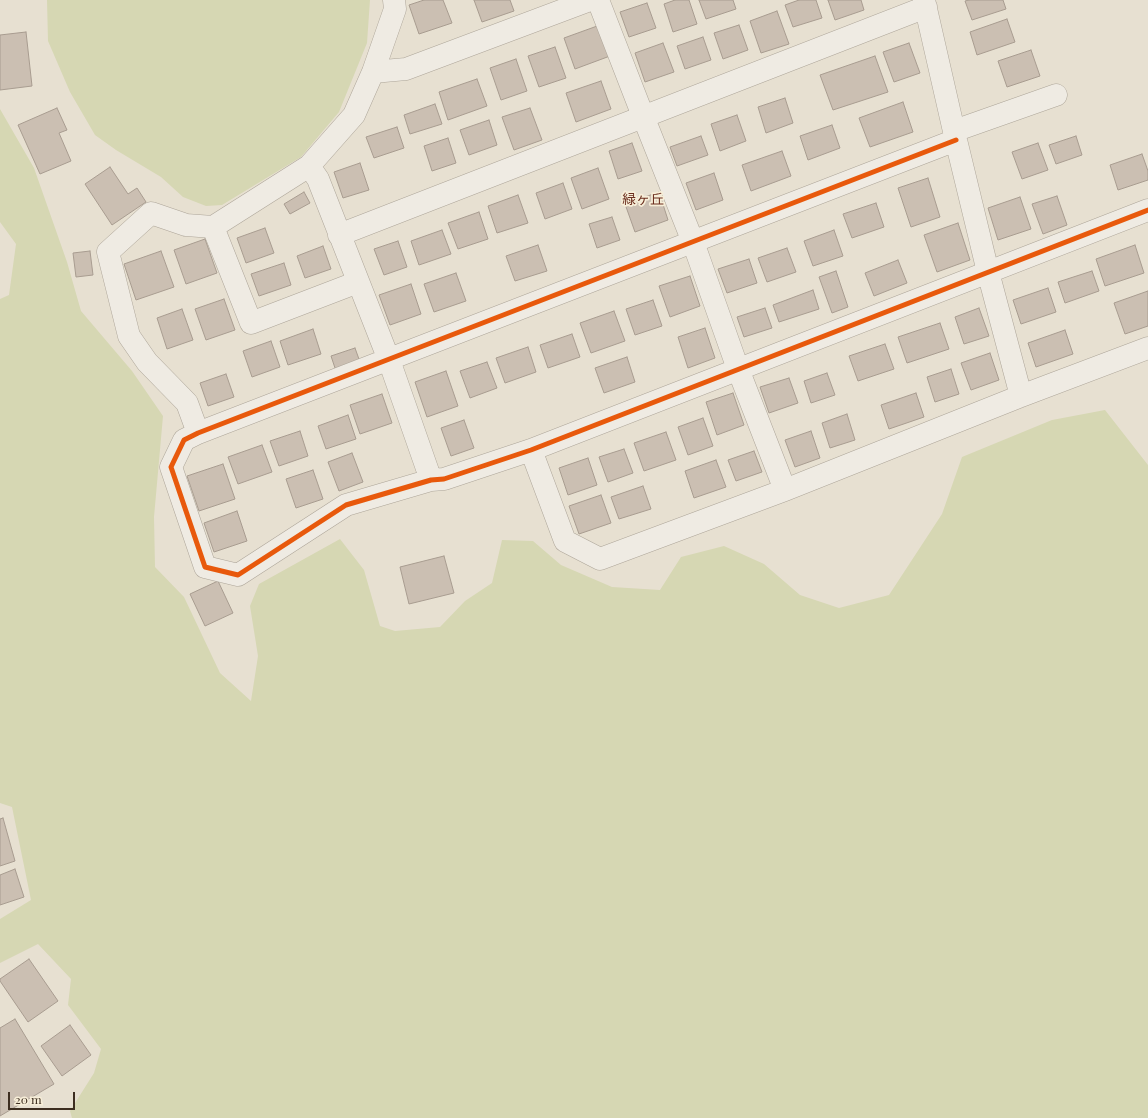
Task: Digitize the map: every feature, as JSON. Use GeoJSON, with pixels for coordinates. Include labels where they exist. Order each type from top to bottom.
{"type":"FeatureCollection","features":[{"type":"Feature","properties":{"kind":"street"},"geometry":{"type":"LineString","coordinates":[[198,433],[187,403],[147,362],[130,336],[108,252],[151,213],[186,225],[214,227],[309,166],[354,115],[374,72],[395,9],[394,0]]}},
{"type":"Feature","properties":{"kind":"street"},"geometry":{"type":"LineString","coordinates":[[374,72],[406,68],[590,0]]}},
{"type":"Feature","properties":{"kind":"street"},"geometry":{"type":"LineString","coordinates":[[598,0],[693,242],[738,369],[785,490]]}},
{"type":"Feature","properties":{"kind":"street"},"geometry":{"type":"LineString","coordinates":[[339,235],[643,116],[925,3],[988,272],[1021,396]]}},
{"type":"Feature","properties":{"kind":"street"},"geometry":{"type":"LineString","coordinates":[[1056,95],[693,242],[198,433],[184,440],[171,467],[205,567],[238,575],[346,505],[431,480],[444,479],[531,450],[1148,210]]}},
{"type":"Feature","properties":{"kind":"street"},"geometry":{"type":"LineString","coordinates":[[309,166],[318,179],[389,360],[431,480]]}},
{"type":"Feature","properties":{"kind":"street"},"geometry":{"type":"LineString","coordinates":[[214,227],[252,323],[358,282]]}},
{"type":"Feature","properties":{"kind":"street"},"geometry":{"type":"LineString","coordinates":[[531,450],[565,541],[600,558],[785,490],[1021,396],[1148,348]]}},
{"type":"Feature","properties":{"kind":"green space"},"geometry":{"type":"Polygon","coordinates":[[[47,0],[370,0],[367,43],[339,112],[301,157],[222,205],[206,206],[183,197],[161,177],[116,150],[95,135],[70,92],[48,41],[47,0]]]}},
{"type":"Feature","properties":{"kind":"green space"},"geometry":{"type":"Polygon","coordinates":[[[0,109],[34,168],[67,262],[81,311],[132,371],[163,416],[154,517],[155,567],[184,597],[220,673],[251,701],[258,656],[250,606],[259,584],[340,539],[364,570],[380,626],[395,631],[440,627],[465,601],[492,583],[502,540],[533,541],[561,565],[612,587],[660,590],[681,557],[724,546],[764,564],[800,595],[839,608],[889,595],[942,514],[962,457],[1052,420],[1105,410],[1148,465],[1148,1118],[72,1118],[70,1111],[94,1073],[101,1049],[68,1005],[71,979],[38,944],[0,963],[0,919],[31,900],[12,807],[0,803],[0,299],[9,295],[16,244],[0,222],[0,109]]]}},
{"type":"Feature","properties":{"kind":"building"},"geometry":{"type":"Polygon","coordinates":[[[424,0],[443,0],[452,23],[419,34],[409,5],[424,0]]]}},
{"type":"Feature","properties":{"kind":"building"},"geometry":{"type":"Polygon","coordinates":[[[474,0],[510,0],[514,11],[482,22],[474,0]]]}},
{"type":"Feature","properties":{"kind":"building"},"geometry":{"type":"Polygon","coordinates":[[[675,0],[689,0],[697,24],[673,32],[664,4],[675,0]]]}},
{"type":"Feature","properties":{"kind":"building"},"geometry":{"type":"Polygon","coordinates":[[[699,0],[733,0],[736,9],[706,19],[699,0]]]}},
{"type":"Feature","properties":{"kind":"building"},"geometry":{"type":"Polygon","coordinates":[[[799,0],[816,0],[822,18],[793,27],[785,5],[799,0]]]}},
{"type":"Feature","properties":{"kind":"building"},"geometry":{"type":"Polygon","coordinates":[[[828,0],[861,0],[864,10],[835,20],[828,0]]]}},
{"type":"Feature","properties":{"kind":"building"},"geometry":{"type":"Polygon","coordinates":[[[1003,0],[1006,9],[972,20],[965,1],[1003,0]]]}},
{"type":"Feature","properties":{"kind":"building"},"geometry":{"type":"Polygon","coordinates":[[[647,3],[656,28],[629,37],[620,12],[647,3]]]}},
{"type":"Feature","properties":{"kind":"building"},"geometry":{"type":"Polygon","coordinates":[[[777,11],[789,44],[761,53],[750,21],[777,11]]]}},
{"type":"Feature","properties":{"kind":"building"},"geometry":{"type":"Polygon","coordinates":[[[1007,19],[1015,42],[977,55],[970,32],[1007,19]]]}},
{"type":"Feature","properties":{"kind":"building"},"geometry":{"type":"Polygon","coordinates":[[[600,25],[610,56],[575,69],[564,38],[600,25]]]}},
{"type":"Feature","properties":{"kind":"building"},"geometry":{"type":"Polygon","coordinates":[[[739,25],[748,50],[723,59],[714,33],[739,25]]]}},
{"type":"Feature","properties":{"kind":"building"},"geometry":{"type":"Polygon","coordinates":[[[26,32],[32,86],[0,90],[0,35],[26,32]]]}},
{"type":"Feature","properties":{"kind":"building"},"geometry":{"type":"Polygon","coordinates":[[[703,37],[711,60],[685,69],[677,46],[703,37]]]}},
{"type":"Feature","properties":{"kind":"building"},"geometry":{"type":"Polygon","coordinates":[[[663,43],[674,72],[645,82],[635,53],[663,43]]]}},
{"type":"Feature","properties":{"kind":"building"},"geometry":{"type":"Polygon","coordinates":[[[909,43],[920,73],[894,82],[883,52],[909,43]]]}},
{"type":"Feature","properties":{"kind":"building"},"geometry":{"type":"Polygon","coordinates":[[[555,47],[566,78],[539,87],[528,56],[555,47]]]}},
{"type":"Feature","properties":{"kind":"building"},"geometry":{"type":"Polygon","coordinates":[[[1031,50],[1040,76],[1007,87],[998,61],[1031,50]]]}},
{"type":"Feature","properties":{"kind":"building"},"geometry":{"type":"Polygon","coordinates":[[[875,56],[888,92],[833,110],[820,75],[875,56]]]}},
{"type":"Feature","properties":{"kind":"building"},"geometry":{"type":"Polygon","coordinates":[[[516,59],[527,91],[501,100],[490,68],[516,59]]]}},
{"type":"Feature","properties":{"kind":"building"},"geometry":{"type":"Polygon","coordinates":[[[477,79],[487,106],[448,120],[439,92],[477,79]]]}},
{"type":"Feature","properties":{"kind":"building"},"geometry":{"type":"Polygon","coordinates":[[[601,81],[611,109],[576,122],[566,93],[601,81]]]}},
{"type":"Feature","properties":{"kind":"building"},"geometry":{"type":"Polygon","coordinates":[[[785,98],[793,123],[766,133],[758,107],[785,98]]]}},
{"type":"Feature","properties":{"kind":"building"},"geometry":{"type":"Polygon","coordinates":[[[903,102],[913,132],[870,147],[859,118],[903,102]]]}},
{"type":"Feature","properties":{"kind":"building"},"geometry":{"type":"Polygon","coordinates":[[[435,104],[442,124],[410,134],[404,115],[435,104]]]}},
{"type":"Feature","properties":{"kind":"building"},"geometry":{"type":"Polygon","coordinates":[[[57,108],[67,130],[59,133],[71,161],[40,174],[18,125],[57,108]]]}},
{"type":"Feature","properties":{"kind":"building"},"geometry":{"type":"Polygon","coordinates":[[[530,108],[542,140],[514,150],[502,117],[530,108]]]}},
{"type":"Feature","properties":{"kind":"building"},"geometry":{"type":"Polygon","coordinates":[[[737,115],[746,141],[720,151],[711,124],[737,115]]]}},
{"type":"Feature","properties":{"kind":"building"},"geometry":{"type":"Polygon","coordinates":[[[489,120],[497,145],[469,155],[460,130],[489,120]]]}},
{"type":"Feature","properties":{"kind":"building"},"geometry":{"type":"Polygon","coordinates":[[[832,125],[840,148],[808,160],[800,136],[832,125]]]}},
{"type":"Feature","properties":{"kind":"building"},"geometry":{"type":"Polygon","coordinates":[[[397,127],[404,148],[374,158],[366,137],[397,127]]]}},
{"type":"Feature","properties":{"kind":"building"},"geometry":{"type":"Polygon","coordinates":[[[701,136],[708,155],[677,166],[670,147],[701,136]]]}},
{"type":"Feature","properties":{"kind":"building"},"geometry":{"type":"Polygon","coordinates":[[[1076,136],[1082,155],[1056,164],[1049,145],[1076,136]]]}},
{"type":"Feature","properties":{"kind":"building"},"geometry":{"type":"Polygon","coordinates":[[[448,138],[456,163],[432,171],[424,146],[448,138]]]}},
{"type":"Feature","properties":{"kind":"building"},"geometry":{"type":"Polygon","coordinates":[[[632,143],[642,171],[618,179],[609,151],[632,143]]]}},
{"type":"Feature","properties":{"kind":"building"},"geometry":{"type":"Polygon","coordinates":[[[1038,143],[1048,170],[1022,179],[1012,152],[1038,143]]]}},
{"type":"Feature","properties":{"kind":"building"},"geometry":{"type":"Polygon","coordinates":[[[782,151],[791,176],[751,191],[742,165],[782,151]]]}},
{"type":"Feature","properties":{"kind":"building"},"geometry":{"type":"Polygon","coordinates":[[[1142,154],[1148,171],[1148,180],[1118,190],[1110,165],[1142,154]]]}},
{"type":"Feature","properties":{"kind":"building"},"geometry":{"type":"Polygon","coordinates":[[[360,163],[369,190],[343,198],[334,172],[360,163]]]}},
{"type":"Feature","properties":{"kind":"building"},"geometry":{"type":"Polygon","coordinates":[[[110,167],[128,194],[137,188],[146,202],[112,225],[85,184],[110,167]]]}},
{"type":"Feature","properties":{"kind":"building"},"geometry":{"type":"Polygon","coordinates":[[[598,168],[609,199],[582,209],[571,178],[598,168]]]}},
{"type":"Feature","properties":{"kind":"building"},"geometry":{"type":"Polygon","coordinates":[[[714,173],[723,200],[696,210],[686,183],[714,173]]]}},
{"type":"Feature","properties":{"kind":"building"},"geometry":{"type":"Polygon","coordinates":[[[928,178],[940,217],[911,227],[898,188],[928,178]]]}},
{"type":"Feature","properties":{"kind":"building"},"geometry":{"type":"Polygon","coordinates":[[[563,183],[572,209],[545,219],[536,193],[563,183]]]}},
{"type":"Feature","properties":{"kind":"building"},"geometry":{"type":"Polygon","coordinates":[[[304,192],[310,203],[290,214],[284,204],[304,192]]]}},
{"type":"Feature","properties":{"kind":"building"},"geometry":{"type":"Polygon","coordinates":[[[659,192],[668,220],[635,232],[625,204],[659,192]]]}},
{"type":"Feature","properties":{"kind":"building"},"geometry":{"type":"Polygon","coordinates":[[[518,195],[528,223],[497,233],[488,206],[518,195]]]}},
{"type":"Feature","properties":{"kind":"building"},"geometry":{"type":"Polygon","coordinates":[[[1057,196],[1067,225],[1043,234],[1032,204],[1057,196]]]}},
{"type":"Feature","properties":{"kind":"building"},"geometry":{"type":"Polygon","coordinates":[[[1020,197],[1031,229],[998,240],[988,208],[1020,197]]]}},
{"type":"Feature","properties":{"kind":"building"},"geometry":{"type":"Polygon","coordinates":[[[876,203],[884,227],[852,238],[843,214],[876,203]]]}},
{"type":"Feature","properties":{"kind":"building"},"geometry":{"type":"Polygon","coordinates":[[[479,212],[488,239],[458,249],[448,223],[479,212]]]}},
{"type":"Feature","properties":{"kind":"building"},"geometry":{"type":"Polygon","coordinates":[[[612,217],[620,240],[597,248],[589,224],[612,217]]]}},
{"type":"Feature","properties":{"kind":"building"},"geometry":{"type":"Polygon","coordinates":[[[958,223],[970,260],[937,272],[924,235],[958,223]]]}},
{"type":"Feature","properties":{"kind":"building"},"geometry":{"type":"Polygon","coordinates":[[[265,228],[274,253],[246,263],[237,238],[265,228]]]}},
{"type":"Feature","properties":{"kind":"building"},"geometry":{"type":"Polygon","coordinates":[[[442,230],[451,254],[419,265],[411,241],[442,230]]]}},
{"type":"Feature","properties":{"kind":"building"},"geometry":{"type":"Polygon","coordinates":[[[834,230],[843,256],[813,266],[804,241],[834,230]]]}},
{"type":"Feature","properties":{"kind":"building"},"geometry":{"type":"Polygon","coordinates":[[[205,239],[217,273],[186,284],[174,250],[205,239]]]}},
{"type":"Feature","properties":{"kind":"building"},"geometry":{"type":"Polygon","coordinates":[[[398,241],[407,267],[384,275],[374,249],[398,241]]]}},
{"type":"Feature","properties":{"kind":"building"},"geometry":{"type":"Polygon","coordinates":[[[538,245],[547,271],[515,281],[506,256],[538,245]]]}},
{"type":"Feature","properties":{"kind":"building"},"geometry":{"type":"Polygon","coordinates":[[[1135,245],[1144,273],[1105,286],[1096,259],[1135,245]]]}},
{"type":"Feature","properties":{"kind":"building"},"geometry":{"type":"Polygon","coordinates":[[[323,246],[331,269],[305,278],[297,256],[323,246]]]}},
{"type":"Feature","properties":{"kind":"building"},"geometry":{"type":"Polygon","coordinates":[[[787,248],[796,272],[767,282],[758,258],[787,248]]]}},
{"type":"Feature","properties":{"kind":"building"},"geometry":{"type":"Polygon","coordinates":[[[90,251],[93,275],[76,277],[73,253],[90,251]]]}},
{"type":"Feature","properties":{"kind":"building"},"geometry":{"type":"Polygon","coordinates":[[[161,251],[174,287],[136,300],[124,264],[161,251]]]}},
{"type":"Feature","properties":{"kind":"building"},"geometry":{"type":"Polygon","coordinates":[[[749,259],[757,283],[727,293],[718,269],[749,259]]]}},
{"type":"Feature","properties":{"kind":"building"},"geometry":{"type":"Polygon","coordinates":[[[898,260],[907,283],[874,296],[865,273],[898,260]]]}},
{"type":"Feature","properties":{"kind":"building"},"geometry":{"type":"Polygon","coordinates":[[[284,263],[291,285],[259,296],[251,274],[284,263]]]}},
{"type":"Feature","properties":{"kind":"building"},"geometry":{"type":"Polygon","coordinates":[[[836,271],[848,307],[832,313],[819,277],[836,271]]]}},
{"type":"Feature","properties":{"kind":"building"},"geometry":{"type":"Polygon","coordinates":[[[1092,271],[1099,291],[1065,303],[1058,282],[1092,271]]]}},
{"type":"Feature","properties":{"kind":"building"},"geometry":{"type":"Polygon","coordinates":[[[456,273],[466,301],[434,312],[424,284],[456,273]]]}},
{"type":"Feature","properties":{"kind":"building"},"geometry":{"type":"Polygon","coordinates":[[[690,276],[700,306],[670,317],[659,286],[690,276]]]}},
{"type":"Feature","properties":{"kind":"building"},"geometry":{"type":"Polygon","coordinates":[[[411,284],[421,314],[390,325],[379,295],[411,284]]]}},
{"type":"Feature","properties":{"kind":"building"},"geometry":{"type":"Polygon","coordinates":[[[1048,288],[1056,312],[1021,324],[1013,300],[1048,288]]]}},
{"type":"Feature","properties":{"kind":"building"},"geometry":{"type":"Polygon","coordinates":[[[813,290],[819,309],[779,322],[773,305],[813,290]]]}},
{"type":"Feature","properties":{"kind":"building"},"geometry":{"type":"Polygon","coordinates":[[[1148,291],[1148,326],[1125,334],[1114,303],[1148,291]]]}},
{"type":"Feature","properties":{"kind":"building"},"geometry":{"type":"Polygon","coordinates":[[[224,299],[235,330],[206,340],[195,309],[224,299]]]}},
{"type":"Feature","properties":{"kind":"building"},"geometry":{"type":"Polygon","coordinates":[[[653,300],[662,326],[635,335],[626,309],[653,300]]]}},
{"type":"Feature","properties":{"kind":"building"},"geometry":{"type":"Polygon","coordinates":[[[765,308],[772,328],[744,337],[737,317],[765,308]]]}},
{"type":"Feature","properties":{"kind":"building"},"geometry":{"type":"Polygon","coordinates":[[[979,308],[989,336],[964,344],[955,317],[979,308]]]}},
{"type":"Feature","properties":{"kind":"building"},"geometry":{"type":"Polygon","coordinates":[[[182,309],[193,340],[167,349],[157,318],[182,309]]]}},
{"type":"Feature","properties":{"kind":"building"},"geometry":{"type":"Polygon","coordinates":[[[614,311],[625,341],[591,353],[580,323],[614,311]]]}},
{"type":"Feature","properties":{"kind":"building"},"geometry":{"type":"Polygon","coordinates":[[[940,323],[949,349],[907,363],[898,337],[940,323]]]}},
{"type":"Feature","properties":{"kind":"building"},"geometry":{"type":"Polygon","coordinates":[[[705,328],[715,358],[688,368],[678,337],[705,328]]]}},
{"type":"Feature","properties":{"kind":"building"},"geometry":{"type":"Polygon","coordinates":[[[313,329],[321,354],[288,365],[280,341],[313,329]]]}},
{"type":"Feature","properties":{"kind":"building"},"geometry":{"type":"Polygon","coordinates":[[[1065,330],[1073,354],[1036,367],[1028,343],[1065,330]]]}},
{"type":"Feature","properties":{"kind":"building"},"geometry":{"type":"Polygon","coordinates":[[[572,334],[580,357],[548,368],[540,345],[572,334]]]}},
{"type":"Feature","properties":{"kind":"building"},"geometry":{"type":"Polygon","coordinates":[[[271,341],[280,367],[252,377],[243,351],[271,341]]]}},
{"type":"Feature","properties":{"kind":"building"},"geometry":{"type":"Polygon","coordinates":[[[885,344],[894,369],[858,381],[849,356],[885,344]]]}},
{"type":"Feature","properties":{"kind":"building"},"geometry":{"type":"Polygon","coordinates":[[[528,347],[536,372],[505,383],[496,358],[528,347]]]}},
{"type":"Feature","properties":{"kind":"building"},"geometry":{"type":"Polygon","coordinates":[[[355,348],[360,362],[336,371],[331,356],[355,348]]]}},
{"type":"Feature","properties":{"kind":"building"},"geometry":{"type":"Polygon","coordinates":[[[990,353],[999,380],[971,390],[961,363],[990,353]]]}},
{"type":"Feature","properties":{"kind":"building"},"geometry":{"type":"Polygon","coordinates":[[[627,357],[635,382],[604,393],[595,368],[627,357]]]}},
{"type":"Feature","properties":{"kind":"building"},"geometry":{"type":"Polygon","coordinates":[[[487,362],[497,388],[470,398],[460,371],[487,362]]]}},
{"type":"Feature","properties":{"kind":"building"},"geometry":{"type":"Polygon","coordinates":[[[951,369],[959,394],[935,402],[927,377],[951,369]]]}},
{"type":"Feature","properties":{"kind":"building"},"geometry":{"type":"Polygon","coordinates":[[[446,371],[458,406],[427,417],[415,382],[446,371]]]}},
{"type":"Feature","properties":{"kind":"building"},"geometry":{"type":"Polygon","coordinates":[[[827,373],[835,395],[811,403],[804,381],[827,373]]]}},
{"type":"Feature","properties":{"kind":"building"},"geometry":{"type":"Polygon","coordinates":[[[226,374],[234,397],[208,406],[200,383],[226,374]]]}},
{"type":"Feature","properties":{"kind":"building"},"geometry":{"type":"Polygon","coordinates":[[[789,378],[798,403],[769,413],[760,387],[789,378]]]}},
{"type":"Feature","properties":{"kind":"building"},"geometry":{"type":"Polygon","coordinates":[[[733,393],[744,425],[717,435],[706,402],[733,393]]]}},
{"type":"Feature","properties":{"kind":"building"},"geometry":{"type":"Polygon","coordinates":[[[916,393],[924,417],[889,429],[881,405],[916,393]]]}},
{"type":"Feature","properties":{"kind":"building"},"geometry":{"type":"Polygon","coordinates":[[[382,394],[392,423],[360,434],[350,405],[382,394]]]}},
{"type":"Feature","properties":{"kind":"building"},"geometry":{"type":"Polygon","coordinates":[[[847,414],[855,440],[830,448],[822,423],[847,414]]]}},
{"type":"Feature","properties":{"kind":"building"},"geometry":{"type":"Polygon","coordinates":[[[348,415],[356,439],[326,449],[318,426],[348,415]]]}},
{"type":"Feature","properties":{"kind":"building"},"geometry":{"type":"Polygon","coordinates":[[[703,418],[713,446],[688,455],[678,427],[703,418]]]}},
{"type":"Feature","properties":{"kind":"building"},"geometry":{"type":"Polygon","coordinates":[[[464,420],[474,448],[451,456],[441,428],[464,420]]]}},
{"type":"Feature","properties":{"kind":"building"},"geometry":{"type":"Polygon","coordinates":[[[300,431],[308,456],[279,466],[270,441],[300,431]]]}},
{"type":"Feature","properties":{"kind":"building"},"geometry":{"type":"Polygon","coordinates":[[[811,431],[820,458],[795,467],[785,440],[811,431]]]}},
{"type":"Feature","properties":{"kind":"building"},"geometry":{"type":"Polygon","coordinates":[[[666,432],[676,460],[644,471],[634,443],[666,432]]]}},
{"type":"Feature","properties":{"kind":"building"},"geometry":{"type":"Polygon","coordinates":[[[262,445],[272,472],[238,484],[228,457],[262,445]]]}},
{"type":"Feature","properties":{"kind":"building"},"geometry":{"type":"Polygon","coordinates":[[[624,449],[633,473],[608,482],[599,457],[624,449]]]}},
{"type":"Feature","properties":{"kind":"building"},"geometry":{"type":"Polygon","coordinates":[[[754,451],[762,472],[736,481],[728,460],[754,451]]]}},
{"type":"Feature","properties":{"kind":"building"},"geometry":{"type":"Polygon","coordinates":[[[352,453],[363,482],[339,491],[328,462],[352,453]]]}},
{"type":"Feature","properties":{"kind":"building"},"geometry":{"type":"Polygon","coordinates":[[[588,458],[597,485],[568,495],[559,468],[588,458]]]}},
{"type":"Feature","properties":{"kind":"building"},"geometry":{"type":"Polygon","coordinates":[[[716,460],[726,487],[694,498],[685,471],[716,460]]]}},
{"type":"Feature","properties":{"kind":"building"},"geometry":{"type":"Polygon","coordinates":[[[223,464],[235,499],[199,511],[187,476],[223,464]]]}},
{"type":"Feature","properties":{"kind":"building"},"geometry":{"type":"Polygon","coordinates":[[[313,470],[323,499],[296,508],[286,479],[313,470]]]}},
{"type":"Feature","properties":{"kind":"building"},"geometry":{"type":"Polygon","coordinates":[[[643,486],[651,509],[619,519],[611,497],[643,486]]]}},
{"type":"Feature","properties":{"kind":"building"},"geometry":{"type":"Polygon","coordinates":[[[601,495],[611,523],[579,534],[569,506],[601,495]]]}},
{"type":"Feature","properties":{"kind":"building"},"geometry":{"type":"Polygon","coordinates":[[[237,511],[247,541],[214,552],[204,523],[237,511]]]}},
{"type":"Feature","properties":{"kind":"building"},"geometry":{"type":"Polygon","coordinates":[[[444,556],[454,593],[409,604],[400,567],[444,556]]]}},
{"type":"Feature","properties":{"kind":"building"},"geometry":{"type":"Polygon","coordinates":[[[218,581],[233,613],[205,626],[190,594],[218,581]]]}},
{"type":"Feature","properties":{"kind":"building"},"geometry":{"type":"Polygon","coordinates":[[[3,818],[15,861],[0,866],[0,819],[3,818]]]}},
{"type":"Feature","properties":{"kind":"building"},"geometry":{"type":"Polygon","coordinates":[[[15,869],[24,897],[0,905],[0,875],[15,869]]]}},
{"type":"Feature","properties":{"kind":"building"},"geometry":{"type":"Polygon","coordinates":[[[29,959],[58,1001],[28,1022],[0,979],[29,959]]]}},
{"type":"Feature","properties":{"kind":"building"},"geometry":{"type":"Polygon","coordinates":[[[15,1019],[54,1084],[0,1116],[0,1028],[15,1019]]]}},
{"type":"Feature","properties":{"kind":"building"},"geometry":{"type":"Polygon","coordinates":[[[70,1025],[91,1055],[62,1076],[41,1046],[70,1025]]]}},
{"type":"Feature","properties":{"kind":"cycle path"},"geometry":{"type":"LineString","coordinates":[[956,140],[198,433],[184,440],[171,467],[205,567],[238,575],[346,505],[431,480],[444,479],[531,450],[1148,210]]}},
{"type":"Feature","properties":{"kind":"district","name":"緑ヶ丘"},"geometry":{"type":"Point","coordinates":[643,200]}}]}
